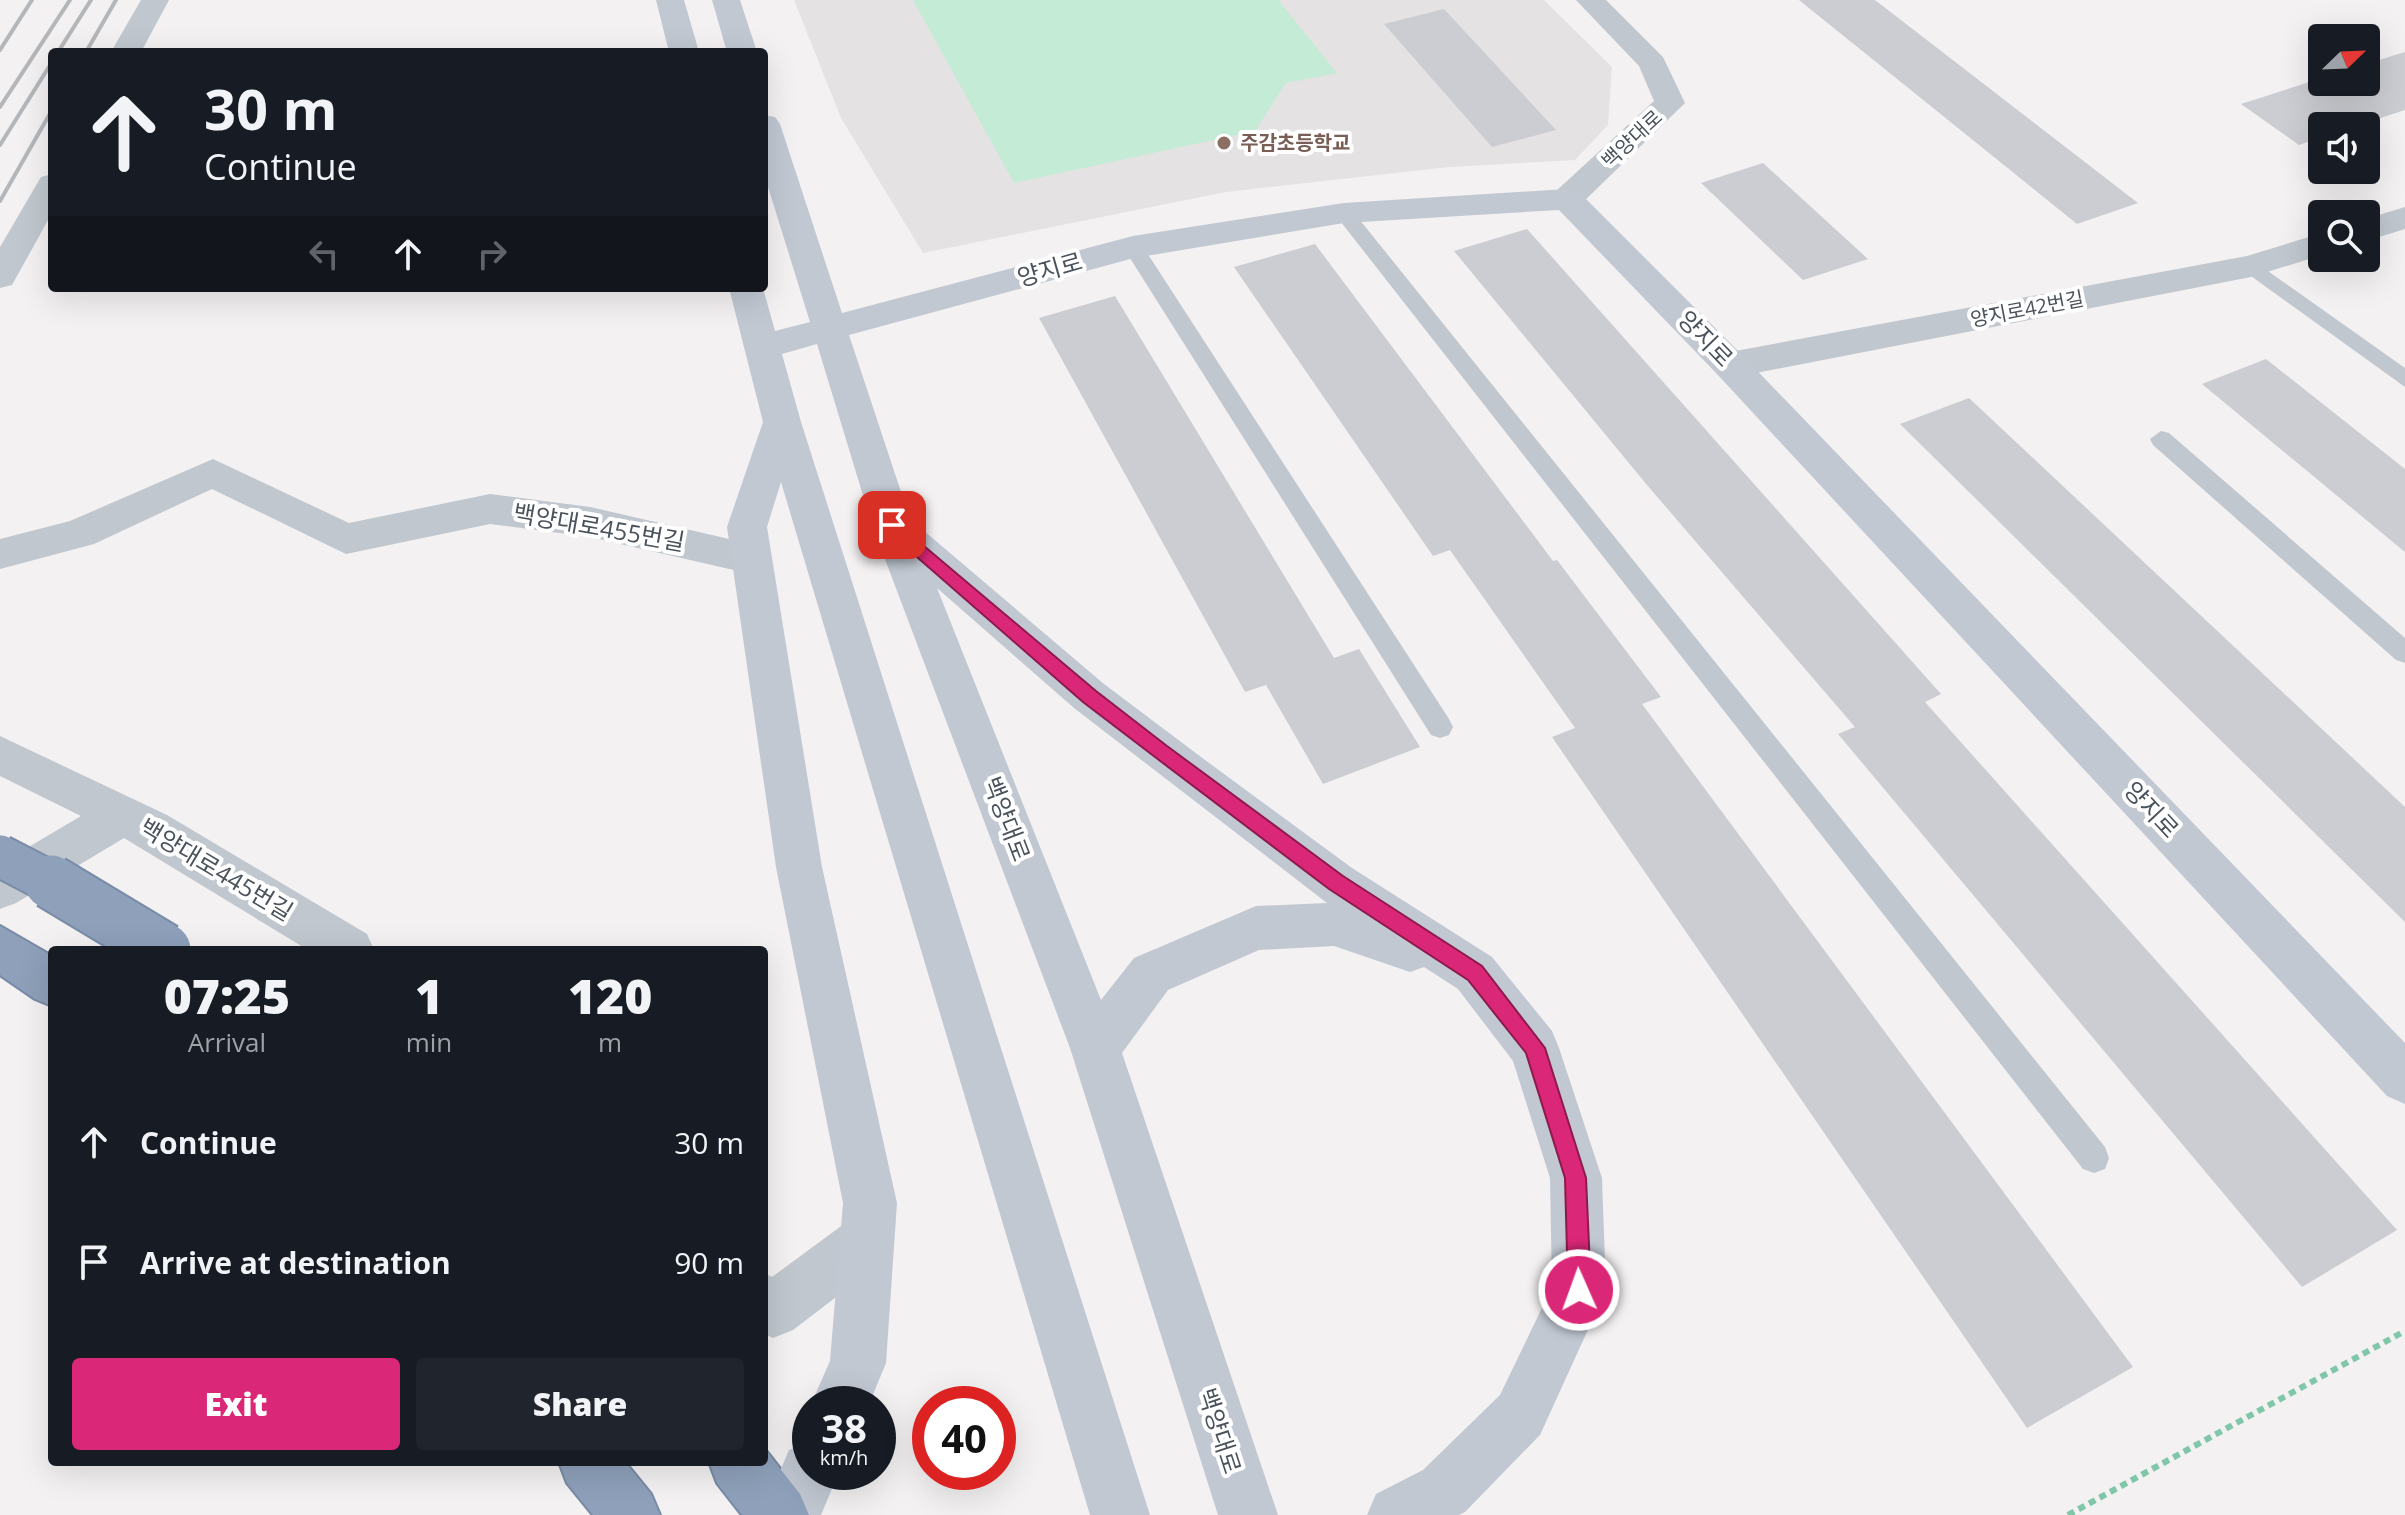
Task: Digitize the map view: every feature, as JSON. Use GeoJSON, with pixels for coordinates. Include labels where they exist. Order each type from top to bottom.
{"type":"FeatureCollection","features":[{"type":"Feature","properties":{"kind":"highway"},"geometry":{"type":"LineString","coordinates":[[0,856],[37,874],[157,946]]}},
{"type":"Feature","properties":{"kind":"highway"},"geometry":{"type":"LineString","coordinates":[[0,948],[48,980]]}},
{"type":"Feature","properties":{"kind":"highway"},"geometry":{"type":"LineString","coordinates":[[591,1466],[630,1515]]}},
{"type":"Feature","properties":{"kind":"highway"},"geometry":{"type":"LineString","coordinates":[[741,1466],[779,1515]]}},
{"type":"Feature","properties":{"kind":"street"},"geometry":{"type":"LineString","coordinates":[[128,48],[155,0]]}},
{"type":"Feature","properties":{"kind":"street"},"geometry":{"type":"LineString","coordinates":[[670,0],[683,48]]}},
{"type":"Feature","properties":{"kind":"street"},"geometry":{"type":"LineString","coordinates":[[726,0],[741,48]]}},
{"type":"Feature","properties":{"kind":"street","name":"백양대로"},"geometry":{"type":"LineString","coordinates":[[1567,199],[1670,103],[1652,63],[1590,0]]}},
{"type":"Feature","properties":{"kind":"street","name":"백양대로"},"geometry":{"type":"LineString","coordinates":[[768,137],[892,525],[1095,1048],[1248,1515]]}},
{"type":"Feature","properties":{"kind":"street"},"geometry":{"type":"LineString","coordinates":[[0,277],[48,191]]}},
{"type":"Feature","properties":{"kind":"street","name":"양지로"},"geometry":{"type":"LineString","coordinates":[[762,347],[828,332],[1133,247],[1344,213],[1567,199],[1730,365],[2405,1079]]}},
{"type":"Feature","properties":{"kind":"street"},"geometry":{"type":"LineString","coordinates":[[2380,226],[2405,218]]}},
{"type":"Feature","properties":{"kind":"street","name":"양지로42번길"},"geometry":{"type":"LineString","coordinates":[[1730,365],[2251,266],[2308,248]]}},
{"type":"Feature","properties":{"kind":"street"},"geometry":{"type":"LineString","coordinates":[[747,292],[782,422],[1120,1515]]}},
{"type":"Feature","properties":{"kind":"street"},"geometry":{"type":"LineString","coordinates":[[782,422],[747,527],[799,867],[870,1203],[858,1363],[848,1386]]}},
{"type":"Feature","properties":{"kind":"street","name":"백양대로455번길"},"geometry":{"type":"LineString","coordinates":[[0,554],[80,533],[213,473],[346,539],[490,509],[590,522],[751,559]]}},
{"type":"Feature","properties":{"kind":"street"},"geometry":{"type":"LineString","coordinates":[[892,525],[1089,696],[1161,752],[1336,883],[1475,973],[1534,1048],[1576,1178],[1579,1290],[1520,1415],[1444,1491],[1397,1515]]}},
{"type":"Feature","properties":{"kind":"street","name":"백양대로445번길"},"geometry":{"type":"LineString","coordinates":[[0,755],[151,829],[343,946]]}},
{"type":"Feature","properties":{"kind":"street","name":"백양대로445번길"},"geometry":{"type":"LineString","coordinates":[[0,888],[123,815]]}},
{"type":"Feature","properties":{"kind":"street"},"geometry":{"type":"LineString","coordinates":[[1095,1048],[1151,974],[1256,928],[1334,924],[1475,973]]}},
{"type":"Feature","properties":{"kind":"street"},"geometry":{"type":"LineString","coordinates":[[768,1305],[773,1310],[867,1240]]}},
{"type":"Feature","properties":{"kind":"street"},"geometry":{"type":"LineString","coordinates":[[791,1515],[802,1490]]}},
{"type":"Feature","properties":{"kind":"lane"},"geometry":{"type":"LineString","coordinates":[[1344,213],[2094,1158]]}},
{"type":"Feature","properties":{"kind":"lane"},"geometry":{"type":"LineString","coordinates":[[1133,247],[1440,727]]}},
{"type":"Feature","properties":{"kind":"lane"},"geometry":{"type":"LineString","coordinates":[[2251,266],[2405,379]]}},
{"type":"Feature","properties":{"kind":"lane"},"geometry":{"type":"LineString","coordinates":[[2161,439],[2405,653]]}},
{"type":"Feature","properties":{"kind":"path"},"geometry":{"type":"LineString","coordinates":[[2068,1515],[2405,1331]]}},
{"type":"Feature","properties":{"kind":"shaded area","name":"주감초등학교"},"geometry":{"type":"Polygon","coordinates":[[[794,0],[1544,0],[1612,67],[1608,125],[1575,160],[1449,167],[1226,192],[923,253],[841,118],[794,0]]]}},
{"type":"Feature","properties":{"kind":"green space"},"geometry":{"type":"Polygon","coordinates":[[[913,0],[1278,0],[1337,73],[1286,83],[1255,131],[1014,183],[913,0]]]}},
{"type":"Feature","properties":{"kind":"building"},"geometry":{"type":"Polygon","coordinates":[[[1799,0],[1875,0],[2138,203],[2077,224],[1799,0]]]}},
{"type":"Feature","properties":{"kind":"building"},"geometry":{"type":"Polygon","coordinates":[[[1444,9],[1556,130],[1492,147],[1384,24],[1444,9]]]}},
{"type":"Feature","properties":{"kind":"building"},"geometry":{"type":"Polygon","coordinates":[[[2405,52],[2405,110],[2380,118],[2380,112],[2308,112],[2308,142],[2299,145],[2241,104],[2308,82],[2308,96],[2380,96],[2380,60],[2405,52]]]}},
{"type":"Feature","properties":{"kind":"building"},"geometry":{"type":"Polygon","coordinates":[[[1763,163],[1868,259],[1803,280],[1701,183],[1763,163]]]}},
{"type":"Feature","properties":{"kind":"building"},"geometry":{"type":"Polygon","coordinates":[[[1527,229],[1941,694],[1925,702],[2397,1230],[2302,1287],[1838,734],[1855,727],[1647,485],[1454,251],[1527,229]]]}},
{"type":"Feature","properties":{"kind":"building"},"geometry":{"type":"Polygon","coordinates":[[[1315,244],[1553,561],[1557,560],[1661,697],[1642,704],[2133,1367],[2027,1428],[1552,737],[1575,728],[1450,550],[1433,556],[1234,267],[1315,244]]]}},
{"type":"Feature","properties":{"kind":"building"},"geometry":{"type":"Polygon","coordinates":[[[1115,296],[1334,658],[1359,649],[1420,747],[1323,784],[1266,685],[1245,692],[1039,318],[1115,296]]]}},
{"type":"Feature","properties":{"kind":"building"},"geometry":{"type":"Polygon","coordinates":[[[2266,359],[2405,469],[2405,552],[2202,384],[2266,359]]]}},
{"type":"Feature","properties":{"kind":"building"},"geometry":{"type":"Polygon","coordinates":[[[1969,398],[2405,807],[2405,922],[1900,424],[1969,398]]]}},
{"type":"Feature","properties":{"kind":"railway"},"geometry":{"type":"LineString","coordinates":[[0,50],[32,0]]}},
{"type":"Feature","properties":{"kind":"railway"},"geometry":{"type":"LineString","coordinates":[[0,107],[70,0]]}},
{"type":"Feature","properties":{"kind":"railway"},"geometry":{"type":"LineString","coordinates":[[61,48],[91,0]]}},
{"type":"Feature","properties":{"kind":"railway"},"geometry":{"type":"LineString","coordinates":[[88,48],[116,0]]}},
{"type":"Feature","properties":{"kind":"railway"},"geometry":{"type":"LineString","coordinates":[[0,145],[48,68]]}},
{"type":"Feature","properties":{"kind":"railway"},"geometry":{"type":"LineString","coordinates":[[0,201],[48,117]]}},
{"type":"Feature","properties":{"kind":"place","name":"주감초등학교"},"geometry":{"type":"Point","coordinates":[1224,143]}},
{"type":"Feature","properties":{"kind":"route"},"geometry":{"type":"LineString","coordinates":[[892,525],[1089,696],[1161,752],[1336,883],[1475,973],[1534,1048],[1576,1178],[1579,1290]]}}]}
